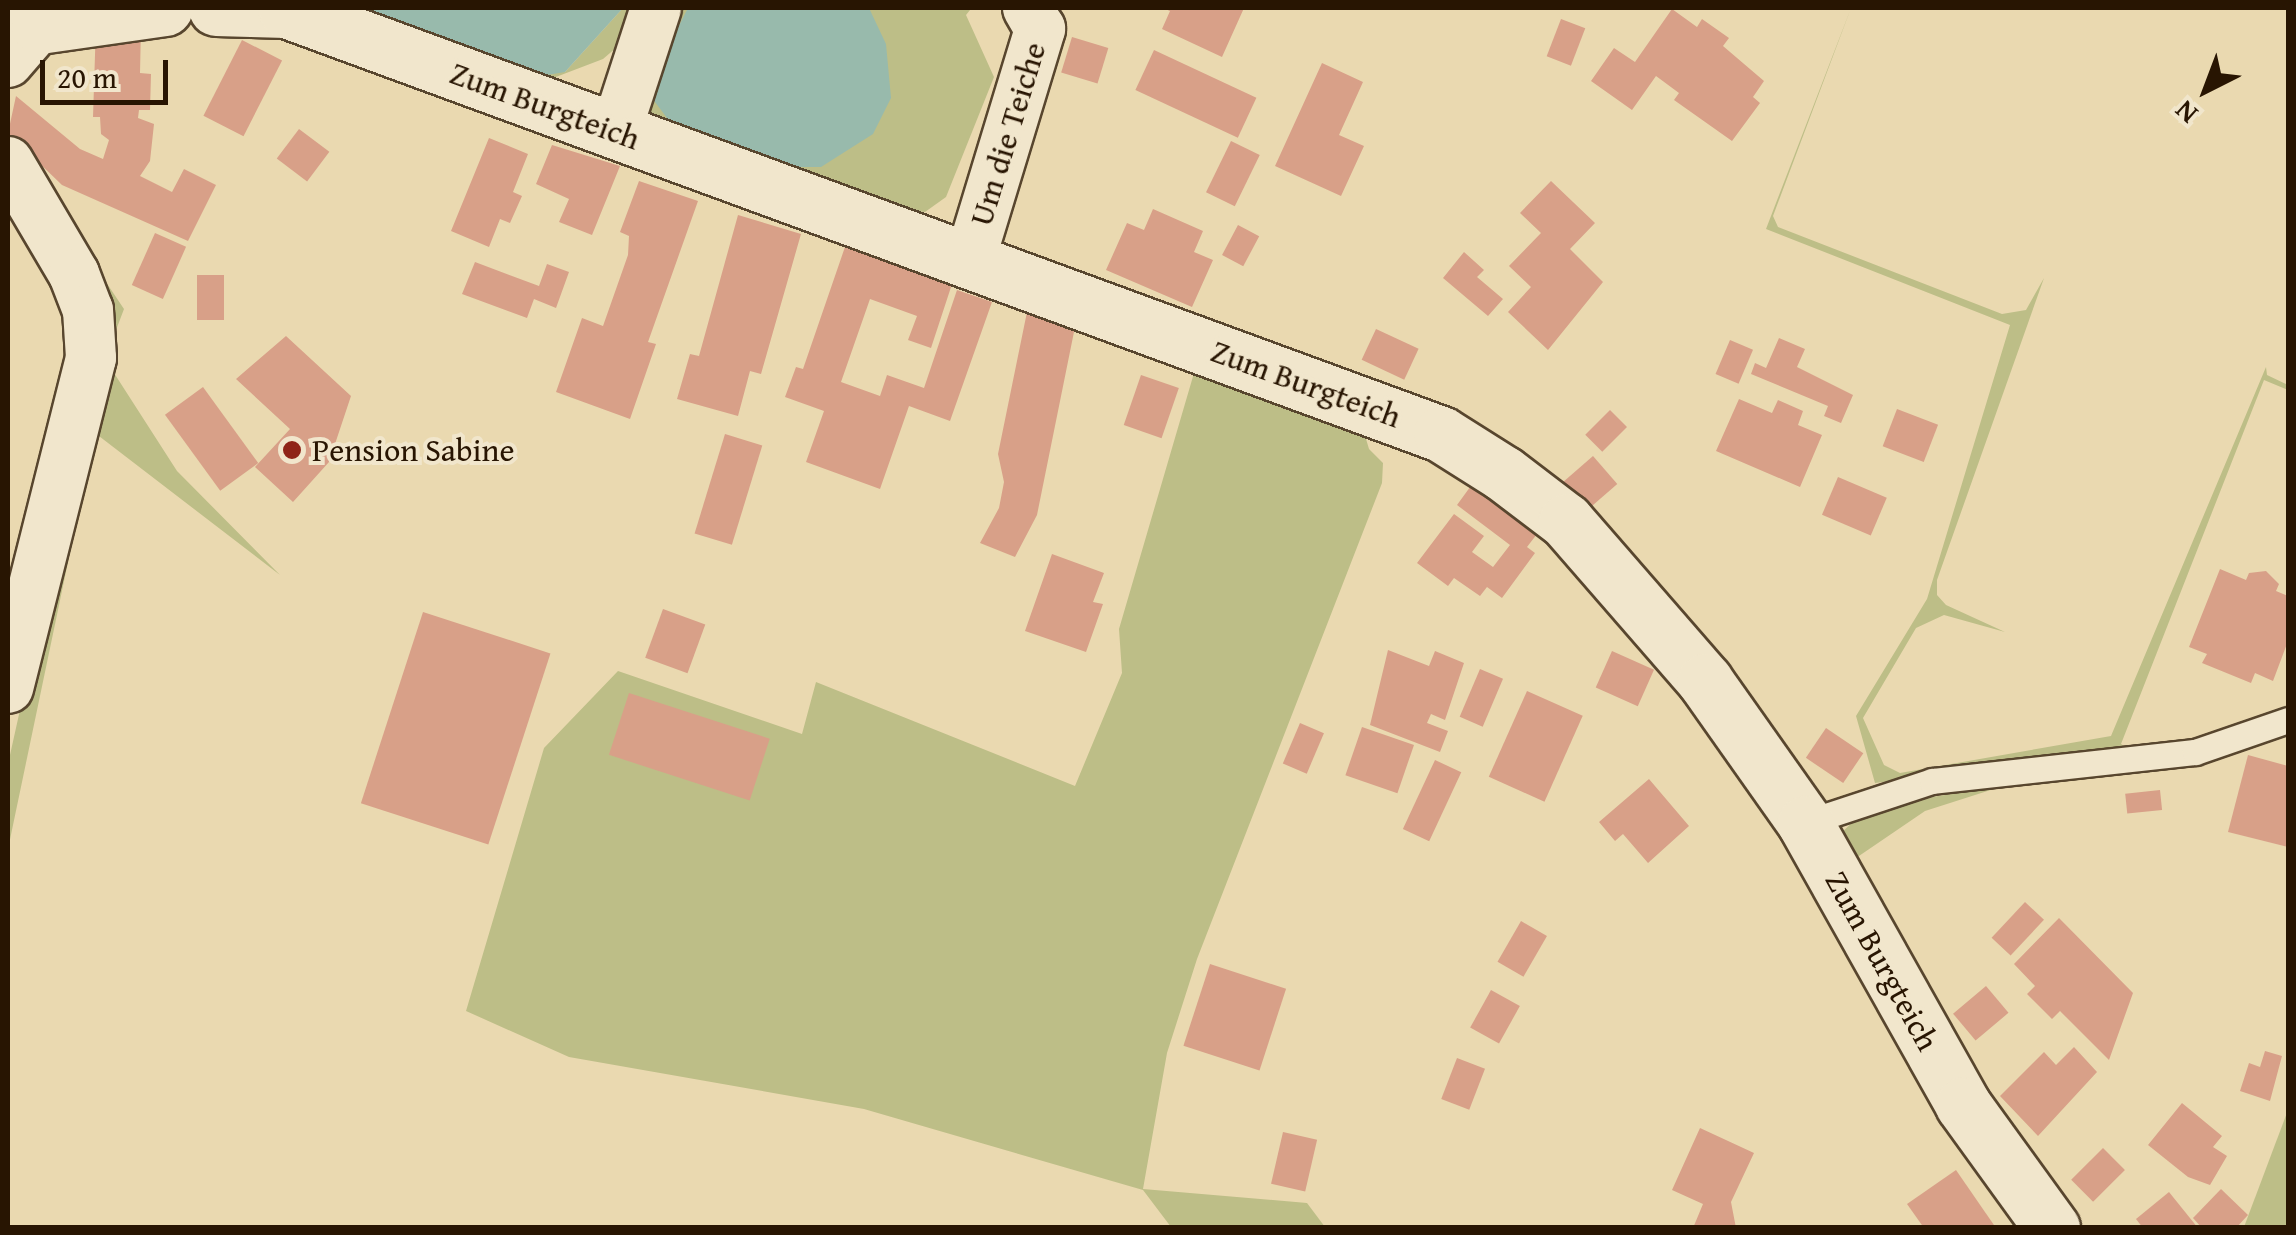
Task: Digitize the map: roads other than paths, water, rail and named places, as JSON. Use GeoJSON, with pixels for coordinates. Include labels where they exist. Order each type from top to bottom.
{"type":"FeatureCollection","features":[{"type":"Feature","properties":{"kind":"street"},"geometry":{"type":"LineString","coordinates":[[18,32],[165,8]]}},
{"type":"Feature","properties":{"kind":"street","name":"Zum Burgteich"},"geometry":{"type":"LineString","coordinates":[[216,8],[286,9],[1442,434],[1503,473],[1566,521],[1693,667],[1805,823],[1963,1106],[2052,1228]]}},
{"type":"Feature","properties":{"kind":"street"},"geometry":{"type":"LineString","coordinates":[[616,132],[656,8]]}},
{"type":"Feature","properties":{"kind":"street","name":"Um die Teiche"},"geometry":{"type":"LineString","coordinates":[[970,262],[1040,29],[1028,8]]}},
{"type":"Feature","properties":{"kind":"street"},"geometry":{"type":"LineString","coordinates":[[8,162],[74,274],[88,310],[92,358],[8,688]]}},
{"type":"Feature","properties":{"kind":"lane"},"geometry":{"type":"LineString","coordinates":[[1805,823],[1932,780],[2194,752],[2288,720]]}},
{"type":"Feature","properties":{"kind":"place","name":"Pension Sabine"},"geometry":{"type":"Point","coordinates":[292,450]}}]}
